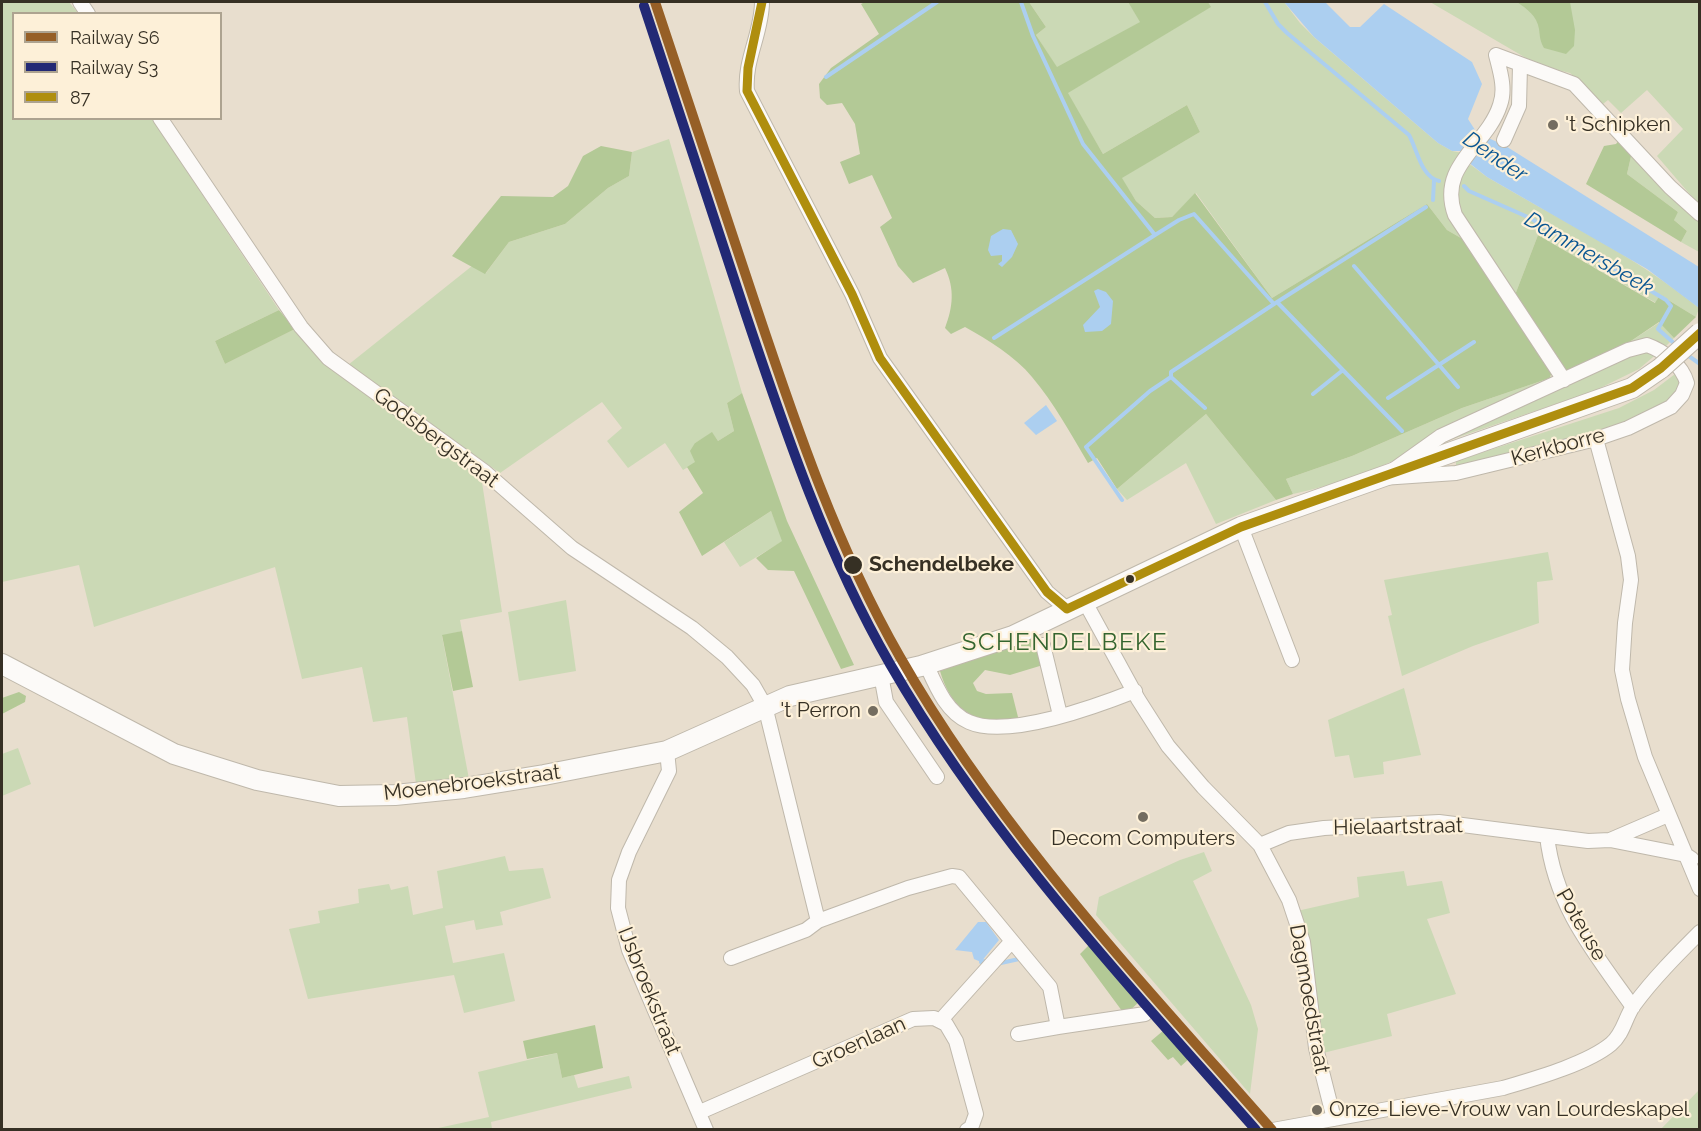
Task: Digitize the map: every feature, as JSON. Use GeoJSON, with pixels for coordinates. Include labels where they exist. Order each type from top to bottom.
{"type":"FeatureCollection","features":[{"type":"Feature","properties":{"kind":"street","name":"Dagmoedstraat"},"geometry":{"type":"LineString","coordinates":[[762,2],[758,36],[747,68],[747,91],[852,294],[880,358],[1047,592],[1076,606],[1135,691],[1168,746],[1203,787],[1260,845],[1289,900],[1303,942],[1316,1048],[1334,1119]]}},
{"type":"Feature","properties":{"kind":"street"},"geometry":{"type":"LineString","coordinates":[[1564,380],[1455,215],[1450,202],[1450,187],[1455,173],[1500,105],[1502,93],[1496,55],[1520,66],[1528,64],[1574,84],[1670,188],[1700,214]]}},
{"type":"Feature","properties":{"kind":"street"},"geometry":{"type":"LineString","coordinates":[[1504,140],[1519,106],[1520,66]]}},
{"type":"Feature","properties":{"kind":"street","name":"Godsbergstraat"},"geometry":{"type":"LineString","coordinates":[[161,120],[301,327],[328,358],[485,472],[572,548],[692,628],[727,657],[753,685],[765,706],[818,921]]}},
{"type":"Feature","properties":{"kind":"street","name":"Kerkborre"},"geometry":{"type":"LineString","coordinates":[[904,670],[1013,636],[1241,527],[1632,388],[1661,368],[1700,333]]}},
{"type":"Feature","properties":{"kind":"street","name":"Kerkborre"},"geometry":{"type":"LineString","coordinates":[[1647,345],[1657,349],[1682,369],[1687,383],[1682,395],[1671,407],[1628,428],[1596,439],[1456,473],[1382,478],[1441,436],[1628,350],[1647,345]]}},
{"type":"Feature","properties":{"kind":"street"},"geometry":{"type":"LineString","coordinates":[[1596,439],[1630,572],[1625,624],[1624,680],[1645,757],[1668,814]]}},
{"type":"Feature","properties":{"kind":"street"},"geometry":{"type":"LineString","coordinates":[[1241,527],[1292,660]]}},
{"type":"Feature","properties":{"kind":"street"},"geometry":{"type":"LineString","coordinates":[[1043,645],[1060,715]]}},
{"type":"Feature","properties":{"kind":"street","name":"Moenebroekstraat"},"geometry":{"type":"LineString","coordinates":[[2,664],[174,754],[257,780],[339,796],[395,795],[464,788],[667,751],[765,706],[815,688],[904,670]]}},
{"type":"Feature","properties":{"kind":"street"},"geometry":{"type":"LineString","coordinates":[[926,664],[944,700],[955,713],[970,723],[1004,728],[1060,715],[1135,691]]}},
{"type":"Feature","properties":{"kind":"street"},"geometry":{"type":"LineString","coordinates":[[881,675],[886,702],[937,777]]}},
{"type":"Feature","properties":{"kind":"street","name":"IJsbroekstraat"},"geometry":{"type":"LineString","coordinates":[[667,751],[669,771],[629,852],[619,880],[618,908],[629,950],[706,1130]]}},
{"type":"Feature","properties":{"kind":"street","name":"Hielaartstraat"},"geometry":{"type":"LineString","coordinates":[[1610,840],[1668,814],[1700,890]]}},
{"type":"Feature","properties":{"kind":"street","name":"Hielaartstraat"},"geometry":{"type":"LineString","coordinates":[[1260,845],[1289,833],[1324,828],[1439,822],[1588,841],[1610,840],[1686,855],[1700,867]]}},
{"type":"Feature","properties":{"kind":"street","name":"Poteuse"},"geometry":{"type":"LineString","coordinates":[[1547,836],[1550,867],[1581,934],[1633,1007]]}},
{"type":"Feature","properties":{"kind":"street"},"geometry":{"type":"LineString","coordinates":[[731,958],[806,930],[818,921],[908,888],[952,876],[959,877],[968,885],[1050,987],[1058,1027]]}},
{"type":"Feature","properties":{"kind":"street"},"geometry":{"type":"LineString","coordinates":[[1273,1130],[1314,1126],[1334,1119],[1458,1097],[1534,1079],[1601,1052],[1613,1042],[1627,1023],[1633,1007],[1700,932]]}},
{"type":"Feature","properties":{"kind":"street"},"geometry":{"type":"LineString","coordinates":[[970,1129],[976,1114],[956,1041],[946,1024],[940,1021],[1012,941]]}},
{"type":"Feature","properties":{"kind":"street"},"geometry":{"type":"LineString","coordinates":[[1018,1034],[1145,1014]]}},
{"type":"Feature","properties":{"kind":"street","name":"Groenlaan"},"geometry":{"type":"LineString","coordinates":[[700,1112],[913,1019],[934,1018],[940,1021]]}},
{"type":"Feature","properties":{"kind":"green space"},"geometry":{"type":"Polygon","coordinates":[[[2,2],[69,2],[77,12],[12,12],[12,120],[153,120],[279,310],[215,341],[225,364],[295,329],[330,366],[481,476],[502,612],[460,620],[462,631],[442,636],[469,779],[416,784],[407,717],[373,722],[362,667],[302,679],[275,567],[94,627],[79,565],[2,582],[2,2]]]}},
{"type":"Feature","properties":{"kind":"green space"},"geometry":{"type":"Polygon","coordinates":[[[865,2],[1029,2],[1046,27],[1036,35],[1057,67],[1140,22],[1128,2],[1208,2],[1211,7],[1068,93],[1103,154],[1187,105],[1200,132],[1122,178],[1136,201],[1155,218],[1172,217],[1195,193],[1272,298],[1427,204],[1447,230],[1473,245],[1552,370],[1550,378],[1462,408],[1352,456],[1286,479],[1293,494],[1276,500],[1206,414],[1117,489],[1097,458],[1088,463],[1048,397],[1018,362],[965,327],[951,334],[945,328],[950,313],[952,291],[945,268],[913,283],[898,266],[880,227],[892,218],[872,175],[849,184],[840,162],[860,154],[855,124],[842,103],[827,105],[820,98],[819,84],[831,68],[879,34],[861,4],[865,2]]]}},
{"type":"Feature","properties":{"kind":"green space"},"geometry":{"type":"Polygon","coordinates":[[[1029,2],[1128,2],[1141,22],[1057,68],[1036,35],[1046,27],[1029,2]]]}},
{"type":"Feature","properties":{"kind":"green space"},"geometry":{"type":"Polygon","coordinates":[[[1208,2],[1284,2],[1315,38],[1438,143],[1452,151],[1463,153],[1448,182],[1473,245],[1447,230],[1427,204],[1272,298],[1196,193],[1172,217],[1155,218],[1136,201],[1121,178],[1200,132],[1187,105],[1103,154],[1067,93],[1210,7],[1208,2]]]}},
{"type":"Feature","properties":{"kind":"green space"},"geometry":{"type":"Polygon","coordinates":[[[1430,2],[1699,2],[1699,205],[1657,156],[1683,129],[1647,90],[1621,113],[1608,100],[1603,104],[1570,73],[1538,65],[1430,2]]]}},
{"type":"Feature","properties":{"kind":"green space"},"geometry":{"type":"Polygon","coordinates":[[[1517,2],[1570,2],[1575,30],[1574,46],[1566,54],[1544,48],[1536,20],[1517,2]]]}},
{"type":"Feature","properties":{"kind":"green space"},"geometry":{"type":"Polygon","coordinates":[[[669,139],[742,393],[727,403],[734,431],[718,441],[712,433],[695,443],[695,463],[683,470],[665,443],[628,468],[607,441],[622,428],[602,402],[500,473],[348,365],[472,266],[486,273],[509,242],[565,224],[608,188],[629,176],[632,152],[669,139]]]}},
{"type":"Feature","properties":{"kind":"green space"},"geometry":{"type":"Polygon","coordinates":[[[1620,139],[1632,152],[1627,174],[1678,212],[1674,220],[1687,231],[1681,242],[1586,184],[1604,146],[1616,144],[1620,139]]]}},
{"type":"Feature","properties":{"kind":"green space"},"geometry":{"type":"Polygon","coordinates":[[[601,146],[632,152],[629,176],[608,188],[565,224],[509,242],[485,274],[452,256],[501,196],[553,197],[568,186],[583,156],[601,146]]]}},
{"type":"Feature","properties":{"kind":"green space"},"geometry":{"type":"Polygon","coordinates":[[[1632,152],[1699,220],[1699,252],[1681,242],[1687,231],[1673,219],[1678,212],[1627,174],[1632,152]]]}},
{"type":"Feature","properties":{"kind":"green space"},"geometry":{"type":"Polygon","coordinates":[[[1471,165],[1487,177],[1623,255],[1675,289],[1699,308],[1696,317],[1660,295],[1656,303],[1538,235],[1515,295],[1455,208],[1462,168],[1471,165]]]}},
{"type":"Feature","properties":{"kind":"green space"},"geometry":{"type":"Polygon","coordinates":[[[1538,235],[1655,303],[1660,295],[1696,317],[1674,338],[1659,322],[1628,343],[1569,371],[1562,371],[1515,295],[1538,235]]]}},
{"type":"Feature","properties":{"kind":"green space"},"geometry":{"type":"Polygon","coordinates":[[[279,310],[295,329],[225,364],[215,341],[279,310]]]}},
{"type":"Feature","properties":{"kind":"green space"},"geometry":{"type":"Polygon","coordinates":[[[1660,322],[1674,338],[1662,350],[1656,346],[1628,343],[1660,322]]]}},
{"type":"Feature","properties":{"kind":"green space"},"geometry":{"type":"Polygon","coordinates":[[[1631,351],[1659,352],[1639,369],[1594,391],[1444,442],[1631,351]]]}},
{"type":"Feature","properties":{"kind":"green space"},"geometry":{"type":"Polygon","coordinates":[[[1679,371],[1681,387],[1667,402],[1644,415],[1565,442],[1458,467],[1456,465],[1456,461],[1619,408],[1654,390],[1679,371]]]}},
{"type":"Feature","properties":{"kind":"green space"},"geometry":{"type":"Polygon","coordinates":[[[1550,378],[1547,383],[1454,432],[1360,475],[1293,494],[1286,479],[1352,456],[1462,408],[1550,378]]]}},
{"type":"Feature","properties":{"kind":"green space"},"geometry":{"type":"Polygon","coordinates":[[[742,393],[787,521],[854,665],[841,669],[794,571],[768,570],[756,558],[782,541],[771,511],[702,556],[679,512],[703,493],[687,467],[695,462],[690,451],[695,443],[712,432],[718,441],[734,431],[727,403],[742,393]]]}},
{"type":"Feature","properties":{"kind":"green space"},"geometry":{"type":"Polygon","coordinates":[[[1206,414],[1276,500],[1216,524],[1186,463],[1127,500],[1117,489],[1206,414]]]}},
{"type":"Feature","properties":{"kind":"green space"},"geometry":{"type":"Polygon","coordinates":[[[771,511],[783,541],[740,567],[724,542],[771,511]]]}},
{"type":"Feature","properties":{"kind":"green space"},"geometry":{"type":"Polygon","coordinates":[[[1548,552],[1553,580],[1537,582],[1539,623],[1473,646],[1402,676],[1388,616],[1392,615],[1384,580],[1548,552]]]}},
{"type":"Feature","properties":{"kind":"green space"},"geometry":{"type":"Polygon","coordinates":[[[566,600],[576,671],[519,681],[508,612],[566,600]]]}},
{"type":"Feature","properties":{"kind":"green space"},"geometry":{"type":"Polygon","coordinates":[[[462,631],[473,687],[453,691],[442,635],[462,631]]]}},
{"type":"Feature","properties":{"kind":"green space"},"geometry":{"type":"Polygon","coordinates":[[[1035,636],[1043,665],[1010,675],[985,670],[973,683],[977,691],[986,694],[1012,693],[1019,721],[1004,722],[979,718],[968,713],[951,697],[940,671],[1035,636]]]}},
{"type":"Feature","properties":{"kind":"green space"},"geometry":{"type":"Polygon","coordinates":[[[1404,688],[1421,755],[1383,762],[1384,774],[1354,778],[1349,755],[1335,757],[1328,720],[1404,688]]]}},
{"type":"Feature","properties":{"kind":"green space"},"geometry":{"type":"Polygon","coordinates":[[[19,692],[26,696],[25,702],[2,714],[2,698],[19,692]]]}},
{"type":"Feature","properties":{"kind":"green space"},"geometry":{"type":"Polygon","coordinates":[[[18,748],[31,784],[2,796],[2,754],[18,748]]]}},
{"type":"Feature","properties":{"kind":"green space"},"geometry":{"type":"Polygon","coordinates":[[[1204,852],[1212,871],[1193,881],[1251,1005],[1258,1029],[1250,1094],[1096,915],[1099,897],[1180,860],[1204,852]]]}},
{"type":"Feature","properties":{"kind":"green space"},"geometry":{"type":"Polygon","coordinates":[[[505,856],[509,871],[543,868],[551,898],[500,912],[503,925],[476,930],[474,920],[445,926],[453,963],[504,953],[515,1001],[464,1013],[454,975],[308,999],[289,929],[320,923],[318,911],[359,903],[358,889],[389,884],[391,890],[408,886],[413,915],[443,908],[437,871],[505,856]]]}},
{"type":"Feature","properties":{"kind":"green space"},"geometry":{"type":"Polygon","coordinates":[[[1404,871],[1407,886],[1442,881],[1450,913],[1427,919],[1456,994],[1387,1014],[1392,1036],[1323,1053],[1297,911],[1359,897],[1357,877],[1404,871]]]}},
{"type":"Feature","properties":{"kind":"green space"},"geometry":{"type":"Polygon","coordinates":[[[1090,944],[1140,1001],[1125,1015],[1080,954],[1090,944]]]}},
{"type":"Feature","properties":{"kind":"green space"},"geometry":{"type":"Polygon","coordinates":[[[595,1025],[603,1068],[562,1078],[557,1053],[527,1059],[523,1041],[595,1025]]]}},
{"type":"Feature","properties":{"kind":"green space"},"geometry":{"type":"Polygon","coordinates":[[[1164,1030],[1190,1058],[1181,1066],[1173,1057],[1168,1060],[1151,1041],[1164,1030]]]}},
{"type":"Feature","properties":{"kind":"green space"},"geometry":{"type":"Polygon","coordinates":[[[557,1053],[562,1078],[574,1075],[578,1088],[629,1076],[632,1088],[491,1122],[492,1129],[429,1130],[489,1117],[478,1072],[557,1053]]]}},
{"type":"Feature","properties":{"kind":"green space"},"geometry":{"type":"Polygon","coordinates":[[[1699,1090],[1699,1129],[1661,1129],[1699,1090]]]}},
{"type":"Feature","properties":{"kind":"water","name":"Dender"},"geometry":{"type":"Polygon","coordinates":[[[1284,2],[1325,2],[1350,27],[1360,27],[1384,4],[1472,62],[1482,84],[1468,119],[1477,133],[1504,145],[1699,267],[1699,308],[1647,269],[1487,177],[1468,162],[1470,158],[1461,151],[1452,151],[1438,143],[1314,37],[1284,2]]]}},
{"type":"Feature","properties":{"kind":"water"},"geometry":{"type":"Polygon","coordinates":[[[1003,229],[1011,230],[1018,244],[1012,257],[1002,267],[998,264],[1002,261],[1002,255],[991,256],[988,250],[991,236],[1003,229]]]}},
{"type":"Feature","properties":{"kind":"water"},"geometry":{"type":"Polygon","coordinates":[[[1098,289],[1106,292],[1113,301],[1111,324],[1102,331],[1085,332],[1083,325],[1100,307],[1094,291],[1098,289]]]}},
{"type":"Feature","properties":{"kind":"water"},"geometry":{"type":"Polygon","coordinates":[[[1046,405],[1057,421],[1036,435],[1024,423],[1046,405]]]}},
{"type":"Feature","properties":{"kind":"water"},"geometry":{"type":"Polygon","coordinates":[[[978,922],[986,922],[999,940],[981,962],[974,959],[972,952],[955,950],[978,922]]]}},
{"type":"Feature","properties":{"kind":"waterway"},"geometry":{"type":"LineString","coordinates":[[826,77],[937,2]]}},
{"type":"Feature","properties":{"kind":"waterway"},"geometry":{"type":"LineString","coordinates":[[1021,2],[1033,36],[1083,144],[1155,235],[1179,220],[1194,214],[1274,304],[1426,207]]}},
{"type":"Feature","properties":{"kind":"waterway","name":"Dammersbeek"},"geometry":{"type":"LineString","coordinates":[[1265,2],[1278,24],[1287,33],[1409,135],[1420,162],[1428,174],[1439,181]]}},
{"type":"Feature","properties":{"kind":"waterway"},"geometry":{"type":"LineString","coordinates":[[1433,200],[1434,180]]}},
{"type":"Feature","properties":{"kind":"waterway","name":"Dammersbeek"},"geometry":{"type":"LineString","coordinates":[[1464,186],[1469,191],[1530,218],[1666,300],[1671,306],[1658,329],[1676,345]]}},
{"type":"Feature","properties":{"kind":"waterway"},"geometry":{"type":"LineString","coordinates":[[994,338],[1155,235]]}},
{"type":"Feature","properties":{"kind":"waterway"},"geometry":{"type":"LineString","coordinates":[[1354,266],[1458,387]]}},
{"type":"Feature","properties":{"kind":"waterway"},"geometry":{"type":"LineString","coordinates":[[1277,302],[1402,431]]}},
{"type":"Feature","properties":{"kind":"waterway"},"geometry":{"type":"LineString","coordinates":[[1205,408],[1171,377],[1171,372],[1274,304]]}},
{"type":"Feature","properties":{"kind":"waterway"},"geometry":{"type":"LineString","coordinates":[[1388,398],[1474,342]]}},
{"type":"Feature","properties":{"kind":"waterway","name":"Dammersbeek"},"geometry":{"type":"LineString","coordinates":[[1686,354],[1700,364]]}},
{"type":"Feature","properties":{"kind":"waterway"},"geometry":{"type":"LineString","coordinates":[[1313,394],[1343,370]]}},
{"type":"Feature","properties":{"kind":"waterway"},"geometry":{"type":"LineString","coordinates":[[1122,500],[1086,447],[1150,391],[1171,377]]}},
{"type":"Feature","properties":{"kind":"waterway"},"geometry":{"type":"LineString","coordinates":[[1001,963],[1019,959]]}},
{"type":"Feature","properties":{"kind":"waterway"},"geometry":{"type":"LineString","coordinates":[[981,962],[985,961]]}},
{"type":"Feature","properties":{"kind":"rail line","name":"S6"},"geometry":{"type":"LineString","coordinates":[[655,2],[803,441],[837,529],[877,615],[939,721],[1027,844],[1122,960],[1272,1130]]}},
{"type":"Feature","properties":{"kind":"rail line","name":"S3"},"geometry":{"type":"LineString","coordinates":[[644,6],[746,315],[793,449],[827,537],[867,623],[929,727],[1015,848],[1061,906],[1256,1130]]}},
{"type":"Feature","properties":{"kind":"transit line","name":"87"},"geometry":{"type":"LineString","coordinates":[[762,2],[748,68],[747,91],[852,294],[880,358],[1047,592],[1067,609]]}},
{"type":"Feature","properties":{"kind":"transit line","name":"87"},"geometry":{"type":"LineString","coordinates":[[1067,609],[1241,527],[1632,388],[1661,368],[1700,333]]}},
{"type":"Feature","properties":{"kind":"place","name":"'t Schipken"},"geometry":{"type":"Point","coordinates":[1553,125]}},
{"type":"Feature","properties":{"kind":"place","name":"Schendelbeke"},"geometry":{"type":"Point","coordinates":[853,565]}},
{"type":"Feature","properties":{"kind":"place","name":"'t Perron"},"geometry":{"type":"Point","coordinates":[873,711]}},
{"type":"Feature","properties":{"kind":"place","name":"Decom Computers"},"geometry":{"type":"Point","coordinates":[1143,817]}},
{"type":"Feature","properties":{"kind":"place","name":"Onze-Lieve-Vrouw van Lourdeskapel"},"geometry":{"type":"Point","coordinates":[1317,1110]}},
{"type":"Feature","properties":{"kind":"district","name":"SCHENDELBEKE"},"geometry":{"type":"Point","coordinates":[1065,643]}}]}
